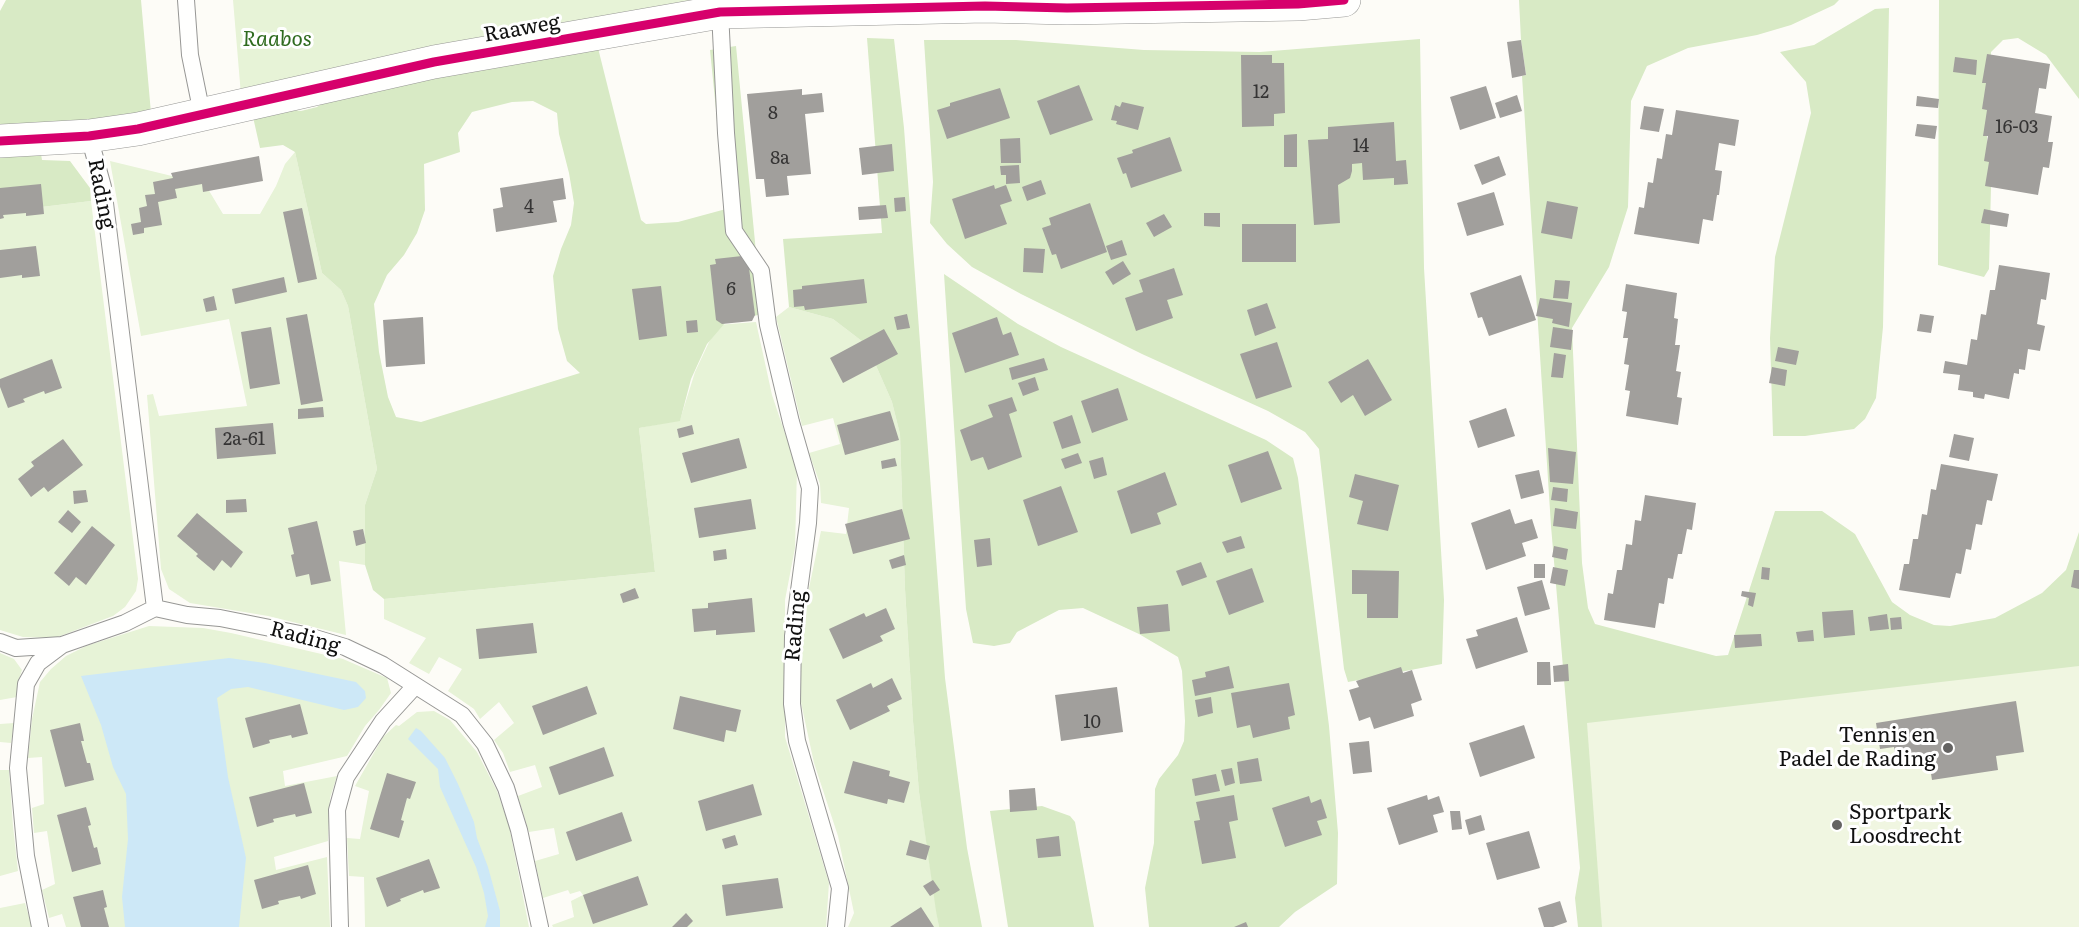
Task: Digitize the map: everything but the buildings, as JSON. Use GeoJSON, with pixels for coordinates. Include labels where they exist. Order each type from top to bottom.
{"type":"FeatureCollection","features":[{"type":"Feature","properties":{"kind":"street","name":"Raaweg"},"geometry":{"type":"LineString","coordinates":[[0,141],[89,136],[138,129],[434,62],[720,12],[985,6],[1067,8],[1287,4],[1344,0]]}},
{"type":"Feature","properties":{"kind":"lane"},"geometry":{"type":"LineString","coordinates":[[186,0],[190,55],[202,114]]}},
{"type":"Feature","properties":{"kind":"lane","name":"Rading"},"geometry":{"type":"LineString","coordinates":[[720,12],[734,231],[761,271],[768,325],[791,422],[810,488],[808,523],[793,636],[792,704],[797,741],[840,888],[836,927]]}},
{"type":"Feature","properties":{"kind":"lane","name":"Rading"},"geometry":{"type":"LineString","coordinates":[[89,136],[103,187],[155,608],[187,615],[231,620],[305,635],[335,644],[383,665],[462,715],[485,744],[506,788],[519,830],[540,927]]}},
{"type":"Feature","properties":{"kind":"lane"},"geometry":{"type":"LineString","coordinates":[[0,642],[15,648],[62,645],[125,623],[155,608]]}},
{"type":"Feature","properties":{"kind":"lane"},"geometry":{"type":"LineString","coordinates":[[40,927],[26,856],[18,768],[26,684],[38,663],[62,645]]}},
{"type":"Feature","properties":{"kind":"lane"},"geometry":{"type":"LineString","coordinates":[[340,927],[338,810],[346,777],[383,721],[415,686]]}},
{"type":"Feature","properties":{"kind":"green space"},"geometry":{"type":"Polygon","coordinates":[[[6,0],[141,0],[151,113],[0,131],[0,11],[6,0]]]}},
{"type":"Feature","properties":{"kind":"green space","name":"Raabos"},"geometry":{"type":"Polygon","coordinates":[[[233,0],[756,0],[295,77],[281,86],[241,95],[233,0]]]}},
{"type":"Feature","properties":{"kind":"green space"},"geometry":{"type":"Polygon","coordinates":[[[1519,0],[1839,0],[1834,5],[1791,25],[1757,35],[1688,48],[1647,66],[1631,101],[1628,207],[1609,267],[1572,328],[1582,563],[1588,608],[1595,624],[1716,656],[1728,655],[1775,511],[1822,511],[1855,534],[1892,602],[1910,615],[1934,625],[1950,626],[1995,618],[2042,593],[2066,570],[2079,532],[2079,714],[1657,927],[1578,927],[1575,898],[1580,868],[1551,526],[1522,76],[1526,75],[1519,0]]]}},
{"type":"Feature","properties":{"kind":"green space"},"geometry":{"type":"Polygon","coordinates":[[[1939,0],[2079,0],[2079,99],[2046,55],[2018,38],[2003,40],[1991,52],[1990,118],[1987,137],[1991,186],[1989,269],[1984,277],[1938,265],[1939,0]]]}},
{"type":"Feature","properties":{"kind":"green space"},"geometry":{"type":"Polygon","coordinates":[[[1889,8],[1883,327],[1876,398],[1865,419],[1854,429],[1805,436],[1773,436],[1770,338],[1775,257],[1811,113],[1806,82],[1780,52],[1814,45],[1875,9],[1889,8]]]}},
{"type":"Feature","properties":{"kind":"green space"},"geometry":{"type":"Polygon","coordinates":[[[867,38],[894,39],[904,128],[945,678],[967,848],[982,927],[939,927],[936,911],[919,792],[905,589],[900,434],[892,402],[867,345],[833,319],[789,307],[783,239],[882,233],[867,38]]]}},
{"type":"Feature","properties":{"kind":"green space"},"geometry":{"type":"Polygon","coordinates":[[[1420,39],[1424,268],[1444,600],[1442,664],[1348,682],[1344,669],[1319,449],[1305,432],[1268,411],[1142,354],[1021,294],[972,267],[947,244],[930,223],[933,182],[924,40],[1016,40],[1144,50],[1260,52],[1420,39]]]}},
{"type":"Feature","properties":{"kind":"green space"},"geometry":{"type":"Polygon","coordinates":[[[597,44],[641,220],[646,224],[678,222],[726,209],[710,50],[736,46],[762,314],[725,323],[707,344],[691,379],[680,421],[639,428],[655,572],[384,599],[373,590],[365,565],[365,505],[377,469],[348,306],[341,290],[322,273],[295,152],[283,145],[260,148],[253,117],[286,109],[301,111],[317,107],[330,99],[597,44]],[[533,101],[512,102],[472,112],[458,133],[460,152],[424,164],[425,210],[417,233],[404,255],[387,275],[374,304],[379,352],[388,397],[396,417],[421,422],[580,373],[567,361],[558,329],[553,276],[571,225],[574,203],[559,134],[557,113],[533,101]]]}},
{"type":"Feature","properties":{"kind":"green space"},"geometry":{"type":"Polygon","coordinates":[[[295,152],[322,273],[341,290],[348,306],[377,469],[365,505],[365,565],[339,561],[346,635],[268,616],[190,603],[169,589],[161,569],[147,395],[153,394],[159,416],[247,406],[229,319],[141,336],[110,161],[205,184],[223,214],[260,214],[285,164],[295,152]]]}},
{"type":"Feature","properties":{"kind":"green space"},"geometry":{"type":"Polygon","coordinates":[[[41,154],[42,160],[70,161],[90,188],[91,201],[0,212],[0,155],[41,154]]]}},
{"type":"Feature","properties":{"kind":"green space"},"geometry":{"type":"Polygon","coordinates":[[[91,201],[138,579],[136,591],[125,607],[113,616],[55,638],[23,637],[0,630],[0,212],[91,201]]]}},
{"type":"Feature","properties":{"kind":"green space"},"geometry":{"type":"Polygon","coordinates":[[[944,274],[1018,324],[1061,347],[1266,440],[1293,458],[1298,478],[1329,726],[1338,833],[1337,884],[1295,912],[1279,927],[1149,927],[1145,888],[1154,843],[1155,789],[1159,779],[1178,755],[1184,741],[1182,671],[1178,657],[1139,634],[1083,608],[1059,610],[1017,632],[1010,643],[994,646],[973,643],[966,609],[944,274]]]}},
{"type":"Feature","properties":{"kind":"green space"},"geometry":{"type":"Polygon","coordinates":[[[789,307],[833,319],[867,345],[892,402],[900,434],[905,589],[913,721],[919,792],[939,927],[848,927],[854,913],[838,836],[814,763],[800,698],[801,626],[821,531],[846,534],[849,508],[821,503],[820,484],[809,453],[840,444],[833,418],[802,426],[776,317],[789,307]]]}},
{"type":"Feature","properties":{"kind":"green space"},"geometry":{"type":"Polygon","coordinates":[[[756,322],[772,395],[797,469],[795,548],[785,600],[785,737],[829,883],[826,927],[553,927],[552,925],[574,917],[571,901],[583,895],[580,891],[570,894],[568,890],[543,898],[535,861],[559,854],[554,828],[529,832],[518,796],[542,787],[535,765],[510,772],[503,753],[494,740],[514,723],[499,702],[480,719],[474,709],[448,691],[462,669],[439,657],[429,674],[409,663],[426,638],[384,619],[384,599],[655,572],[639,428],[680,420],[695,372],[717,325],[756,322]]]}},
{"type":"Feature","properties":{"kind":"green space"},"geometry":{"type":"Polygon","coordinates":[[[149,626],[203,628],[231,633],[343,659],[387,678],[391,693],[365,726],[347,756],[283,771],[285,786],[337,776],[330,798],[328,841],[274,857],[276,870],[327,857],[330,927],[66,927],[62,914],[49,918],[42,890],[55,884],[47,831],[34,833],[32,808],[44,804],[42,757],[28,758],[32,719],[40,682],[66,656],[86,646],[149,626]]]}},
{"type":"Feature","properties":{"kind":"green space"},"geometry":{"type":"Polygon","coordinates":[[[0,653],[14,659],[22,670],[17,697],[0,700],[0,653]]]}},
{"type":"Feature","properties":{"kind":"green space","name":"Sportpark Loosdrecht"},"geometry":{"type":"Polygon","coordinates":[[[2079,666],[2079,927],[1602,927],[1587,723],[2079,666]]]}},
{"type":"Feature","properties":{"kind":"green space"},"geometry":{"type":"Polygon","coordinates":[[[434,711],[450,720],[477,752],[497,791],[509,826],[529,927],[365,927],[364,877],[349,876],[347,838],[360,839],[369,791],[355,786],[383,737],[396,725],[399,726],[417,712],[434,711]]]}},
{"type":"Feature","properties":{"kind":"green space"},"geometry":{"type":"Polygon","coordinates":[[[14,723],[11,743],[0,742],[0,724],[14,723]]]}},
{"type":"Feature","properties":{"kind":"green space"},"geometry":{"type":"Polygon","coordinates":[[[0,770],[9,770],[18,871],[0,876],[0,770]]]}},
{"type":"Feature","properties":{"kind":"green space"},"geometry":{"type":"Polygon","coordinates":[[[1042,806],[1070,816],[1075,822],[1094,927],[1008,927],[990,811],[1042,806]]]}},
{"type":"Feature","properties":{"kind":"green space"},"geometry":{"type":"Polygon","coordinates":[[[25,903],[32,927],[0,927],[0,908],[25,903]]]}},
{"type":"Feature","properties":{"kind":"water"},"geometry":{"type":"Polygon","coordinates":[[[229,658],[356,682],[365,691],[366,698],[358,707],[344,710],[248,687],[231,689],[217,698],[228,777],[246,858],[239,927],[125,927],[122,897],[128,839],[126,794],[113,767],[101,725],[81,676],[229,658]]]}},
{"type":"Feature","properties":{"kind":"water"},"geometry":{"type":"Polygon","coordinates":[[[416,728],[445,758],[458,784],[474,822],[477,838],[488,867],[500,911],[500,927],[485,927],[488,916],[484,893],[476,867],[440,787],[438,769],[408,739],[416,728]]]}},
{"type":"Feature","properties":{"kind":"cycle path"},"geometry":{"type":"LineString","coordinates":[[0,141],[89,136],[138,129],[434,62],[720,12],[985,6],[1067,8],[1298,4],[1344,0]]}},
{"type":"Feature","properties":{"kind":"place","name":"Tennis en Padel de Rading"},"geometry":{"type":"Point","coordinates":[1948,748]}},
{"type":"Feature","properties":{"kind":"place","name":"Sportpark Loosdrecht"},"geometry":{"type":"Point","coordinates":[1837,825]}}]}
